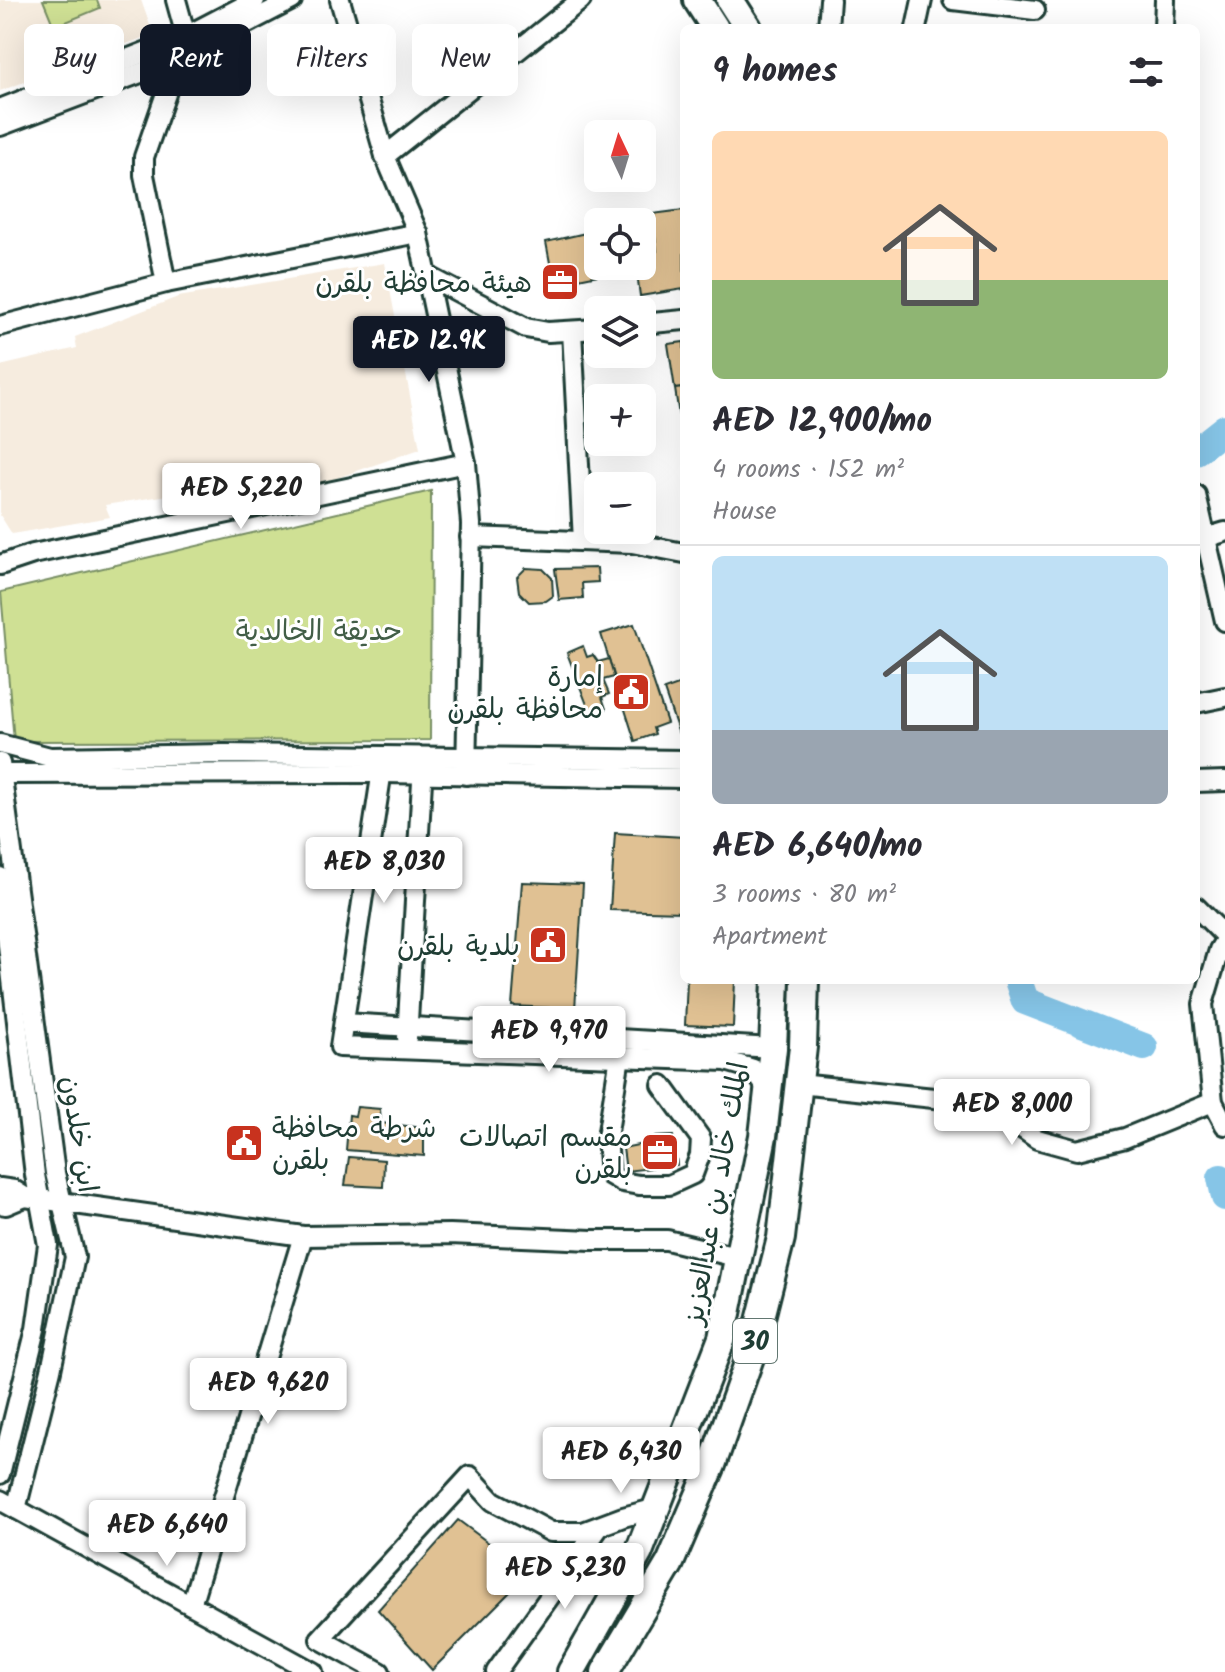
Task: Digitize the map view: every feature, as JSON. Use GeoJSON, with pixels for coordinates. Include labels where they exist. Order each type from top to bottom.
{"type":"FeatureCollection","features":[{"type":"Feature","properties":{"kind":"highway"},"geometry":{"type":"LineString","coordinates":[[697,0],[712,24]]}},
{"type":"Feature","properties":{"kind":"highway"},"geometry":{"type":"LineString","coordinates":[[730,0],[745,24]]}},
{"type":"Feature","properties":{"kind":"highway","name":"الملك خالد بن عبدالعزيز"},"geometry":{"type":"LineString","coordinates":[[571,1672],[639,1552],[722,1338],[763,1136],[773,1048],[776,984]]}},
{"type":"Feature","properties":{"kind":"highway","name":"30"},"geometry":{"type":"LineString","coordinates":[[605,1672],[670,1563],[712,1465],[753,1349],[781,1238],[799,1084],[805,984]]}},
{"type":"Feature","properties":{"kind":"street"},"geometry":{"type":"LineString","coordinates":[[176,0],[183,24]]}},
{"type":"Feature","properties":{"kind":"street"},"geometry":{"type":"LineString","coordinates":[[209,24],[255,0]]}},
{"type":"Feature","properties":{"kind":"street"},"geometry":{"type":"LineString","coordinates":[[246,24],[292,0]]}},
{"type":"Feature","properties":{"kind":"street"},"geometry":{"type":"LineString","coordinates":[[340,0],[385,156],[418,233],[466,463],[470,537],[466,766]]}},
{"type":"Feature","properties":{"kind":"street"},"geometry":{"type":"LineString","coordinates":[[385,156],[581,0]]}},
{"type":"Feature","properties":{"kind":"street"},"geometry":{"type":"LineString","coordinates":[[828,24],[830,0]]}},
{"type":"Feature","properties":{"kind":"street"},"geometry":{"type":"LineString","coordinates":[[917,24],[922,0]]}},
{"type":"Feature","properties":{"kind":"street"},"geometry":{"type":"LineString","coordinates":[[953,0],[1036,5],[1027,24]]}},
{"type":"Feature","properties":{"kind":"street"},"geometry":{"type":"LineString","coordinates":[[1164,24],[1165,0]]}},
{"type":"Feature","properties":{"kind":"street"},"geometry":{"type":"LineString","coordinates":[[0,109],[140,54]]}},
{"type":"Feature","properties":{"kind":"street"},"geometry":{"type":"LineString","coordinates":[[0,126],[140,73]]}},
{"type":"Feature","properties":{"kind":"street"},"geometry":{"type":"LineString","coordinates":[[166,96],[144,157],[144,175],[166,283]]}},
{"type":"Feature","properties":{"kind":"street"},"geometry":{"type":"LineString","coordinates":[[0,326],[166,283],[418,233]]}},
{"type":"Feature","properties":{"kind":"street"},"geometry":{"type":"LineString","coordinates":[[428,276],[526,328],[548,332],[584,330]]}},
{"type":"Feature","properties":{"kind":"street"},"geometry":{"type":"LineString","coordinates":[[656,323],[680,320]]}},
{"type":"Feature","properties":{"kind":"street"},"geometry":{"type":"LineString","coordinates":[[572,331],[583,541]]}},
{"type":"Feature","properties":{"kind":"street"},"geometry":{"type":"LineString","coordinates":[[0,565],[33,554],[466,463]]}},
{"type":"Feature","properties":{"kind":"street"},"geometry":{"type":"LineString","coordinates":[[1200,514],[1225,621]]}},
{"type":"Feature","properties":{"kind":"street"},"geometry":{"type":"LineString","coordinates":[[1205,538],[1225,532]]}},
{"type":"Feature","properties":{"kind":"street"},"geometry":{"type":"LineString","coordinates":[[470,537],[632,543],[680,552]]}},
{"type":"Feature","properties":{"kind":"street"},"geometry":{"type":"LineString","coordinates":[[1200,702],[1225,697]]}},
{"type":"Feature","properties":{"kind":"street"},"geometry":{"type":"LineString","coordinates":[[0,744],[50,757],[224,754],[384,765]]}},
{"type":"Feature","properties":{"kind":"street"},"geometry":{"type":"LineString","coordinates":[[466,766],[680,760]]}},
{"type":"Feature","properties":{"kind":"street"},"geometry":{"type":"LineString","coordinates":[[384,765],[340,1047],[726,1061],[753,1069],[768,1090]]}},
{"type":"Feature","properties":{"kind":"street"},"geometry":{"type":"LineString","coordinates":[[406,1049],[423,765]]}},
{"type":"Feature","properties":{"kind":"street"},"geometry":{"type":"LineString","coordinates":[[1,768],[423,765],[680,778]]}},
{"type":"Feature","properties":{"kind":"street","name":"ابن خلدون"},"geometry":{"type":"LineString","coordinates":[[1,768],[55,1173],[75,1257],[51,1370],[8,1505]]}},
{"type":"Feature","properties":{"kind":"street"},"geometry":{"type":"LineString","coordinates":[[1200,782],[1225,781]]}},
{"type":"Feature","properties":{"kind":"street","name":"ابن خلدون"},"geometry":{"type":"LineString","coordinates":[[0,877],[25,1100],[32,1198],[48,1245],[36,1329],[0,1474]]}},
{"type":"Feature","properties":{"kind":"street"},"geometry":{"type":"LineString","coordinates":[[1200,911],[1225,938],[1203,1004],[1213,1102],[1225,1125]]}},
{"type":"Feature","properties":{"kind":"street"},"geometry":{"type":"LineString","coordinates":[[344,1023],[773,1048]]}},
{"type":"Feature","properties":{"kind":"street"},"geometry":{"type":"LineString","coordinates":[[620,1056],[607,1138],[610,1175],[622,1182],[669,1185],[693,1174],[700,1155],[701,1139],[662,1085]]}},
{"type":"Feature","properties":{"kind":"street"},"geometry":{"type":"LineString","coordinates":[[799,1084],[953,1100],[995,1109],[1037,1139],[1077,1150],[1125,1138],[1213,1102]]}},
{"type":"Feature","properties":{"kind":"street"},"geometry":{"type":"LineString","coordinates":[[0,1188],[32,1198],[303,1236],[450,1234],[667,1240],[740,1258]]}},
{"type":"Feature","properties":{"kind":"street"},"geometry":{"type":"LineString","coordinates":[[0,1204],[32,1198]]}},
{"type":"Feature","properties":{"kind":"street"},"geometry":{"type":"LineString","coordinates":[[191,1605],[303,1236]]}},
{"type":"Feature","properties":{"kind":"street"},"geometry":{"type":"LineString","coordinates":[[380,1672],[320,1639],[470,1476],[493,1501],[551,1532],[583,1532],[657,1508]]}},
{"type":"Feature","properties":{"kind":"street"},"geometry":{"type":"LineString","coordinates":[[8,1505],[313,1672]]}},
{"type":"Feature","properties":{"kind":"street"},"geometry":{"type":"LineString","coordinates":[[496,1672],[600,1526]]}},
{"type":"Feature","properties":{"kind":"shaded area"},"geometry":{"type":"Polygon","coordinates":[[[0,0],[141,0],[149,24],[140,24],[140,39],[124,45],[124,24],[24,24],[24,82],[0,91],[0,0]]]}},
{"type":"Feature","properties":{"kind":"shaded area"},"geometry":{"type":"Polygon","coordinates":[[[385,263],[420,449],[331,480],[215,497],[213,488],[105,505],[110,517],[12,534],[0,515],[0,366],[77,348],[75,337],[178,297],[385,263]]]}},
{"type":"Feature","properties":{"kind":"green space"},"geometry":{"type":"Polygon","coordinates":[[[43,0],[97,0],[100,8],[61,24],[53,24],[43,0]]]}},
{"type":"Feature","properties":{"kind":"green space","name":"حديقة الخالدية"},"geometry":{"type":"Polygon","coordinates":[[[431,491],[430,740],[14,741],[1,592],[431,491]]]}},
{"type":"Feature","properties":{"kind":"building"},"geometry":{"type":"Polygon","coordinates":[[[680,210],[680,290],[640,296],[638,280],[656,280],[656,214],[680,210]]]}},
{"type":"Feature","properties":{"kind":"building"},"geometry":{"type":"Polygon","coordinates":[[[584,233],[584,278],[554,284],[546,242],[584,233]]]}},
{"type":"Feature","properties":{"kind":"building"},"geometry":{"type":"Polygon","coordinates":[[[680,342],[680,388],[675,389],[668,344],[680,342]]]}},
{"type":"Feature","properties":{"kind":"building"},"geometry":{"type":"Polygon","coordinates":[[[680,388],[680,423],[675,389],[680,388]]]}},
{"type":"Feature","properties":{"kind":"building"},"geometry":{"type":"Polygon","coordinates":[[[526,568],[543,569],[552,578],[553,596],[546,601],[529,602],[519,592],[517,577],[526,568]]]}},
{"type":"Feature","properties":{"kind":"building"},"geometry":{"type":"Polygon","coordinates":[[[597,568],[598,582],[582,583],[583,598],[559,600],[555,569],[597,568]]]}},
{"type":"Feature","properties":{"kind":"building"},"geometry":{"type":"Polygon","coordinates":[[[634,624],[667,723],[653,728],[655,734],[635,741],[601,634],[634,624]]]}},
{"type":"Feature","properties":{"kind":"building"},"geometry":{"type":"Polygon","coordinates":[[[583,646],[587,657],[593,655],[598,662],[609,659],[614,677],[603,680],[609,694],[602,697],[606,709],[591,715],[567,653],[583,646]]]}},
{"type":"Feature","properties":{"kind":"building"},"geometry":{"type":"Polygon","coordinates":[[[680,684],[680,737],[664,690],[680,684]]]}},
{"type":"Feature","properties":{"kind":"building"},"geometry":{"type":"Polygon","coordinates":[[[615,833],[680,837],[680,912],[610,910],[615,833]]]}},
{"type":"Feature","properties":{"kind":"building","name":"بلدية بلقرن"},"geometry":{"type":"Polygon","coordinates":[[[522,882],[583,884],[575,1009],[512,1006],[522,882]]]}},
{"type":"Feature","properties":{"kind":"building"},"geometry":{"type":"Polygon","coordinates":[[[687,984],[735,984],[733,1027],[685,1025],[687,984]]]}},
{"type":"Feature","properties":{"kind":"building"},"geometry":{"type":"Polygon","coordinates":[[[357,1107],[380,1109],[381,1123],[424,1128],[424,1156],[346,1150],[349,1115],[355,1116],[357,1107]]]}},
{"type":"Feature","properties":{"kind":"building"},"geometry":{"type":"Polygon","coordinates":[[[673,1136],[677,1165],[626,1171],[623,1148],[653,1142],[654,1137],[673,1136]]]}},
{"type":"Feature","properties":{"kind":"building"},"geometry":{"type":"Polygon","coordinates":[[[349,1157],[384,1160],[383,1187],[345,1185],[349,1157]]]}},
{"type":"Feature","properties":{"kind":"building"},"geometry":{"type":"Polygon","coordinates":[[[458,1520],[529,1573],[432,1670],[378,1610],[458,1520]]]}},
{"type":"Feature","properties":{"kind":"waterway"},"geometry":{"type":"LineString","coordinates":[[1200,448],[1225,428]]}},
{"type":"Feature","properties":{"kind":"waterway"},"geometry":{"type":"LineString","coordinates":[[1019,984],[1025,1001],[1144,1047]]}},
{"type":"Feature","properties":{"kind":"waterway"},"geometry":{"type":"LineString","coordinates":[[1221,1178],[1225,1197]]}},
{"type":"Feature","properties":{"kind":"place","name":"هيئة محافظة بلقرن"},"geometry":{"type":"Point","coordinates":[560,282]}},
{"type":"Feature","properties":{"kind":"place","name":"إمارة محافظة بلقرن"},"geometry":{"type":"Point","coordinates":[631,692]}},
{"type":"Feature","properties":{"kind":"place","name":"بلدية بلقرن"},"geometry":{"type":"Point","coordinates":[548,945]}},
{"type":"Feature","properties":{"kind":"place","name":"شرطة محافظة بلقرن"},"geometry":{"type":"Point","coordinates":[244,1143]}},
{"type":"Feature","properties":{"kind":"place","name":"مقسم اتصالات بلقرن"},"geometry":{"type":"Point","coordinates":[660,1152]}}]}
